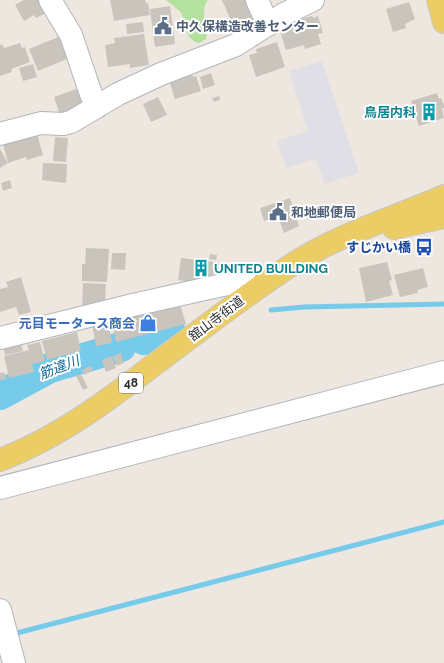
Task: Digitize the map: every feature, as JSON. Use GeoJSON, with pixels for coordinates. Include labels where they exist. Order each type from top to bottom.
{"type":"FeatureCollection","features":[{"type":"Feature","properties":{"kind":"main road","name":"舘山寺街道"},"geometry":{"type":"LineString","coordinates":[[0,460],[43,442],[83,418],[252,292],[301,259],[335,241],[444,196]]}},
{"type":"Feature","properties":{"kind":"main road","name":"48"},"geometry":{"type":"LineString","coordinates":[[335,241],[444,217]]}},
{"type":"Feature","properties":{"kind":"street"},"geometry":{"type":"LineString","coordinates":[[50,0],[70,35],[90,94],[97,107]]}},
{"type":"Feature","properties":{"kind":"street"},"geometry":{"type":"LineString","coordinates":[[257,0],[268,25]]}},
{"type":"Feature","properties":{"kind":"street"},"geometry":{"type":"LineString","coordinates":[[0,134],[41,123],[63,124],[71,122],[118,94],[161,74],[236,45],[293,9],[313,0]]}},
{"type":"Feature","properties":{"kind":"street"},"geometry":{"type":"LineString","coordinates":[[0,338],[133,305],[244,280],[252,292]]}},
{"type":"Feature","properties":{"kind":"street"},"geometry":{"type":"LineString","coordinates":[[0,488],[444,372]]}},
{"type":"Feature","properties":{"kind":"street"},"geometry":{"type":"LineString","coordinates":[[0,610],[14,663]]}},
{"type":"Feature","properties":{"kind":"shaded area"},"geometry":{"type":"Polygon","coordinates":[[[322,61],[359,173],[325,184],[316,159],[286,168],[277,141],[308,131],[289,71],[322,61]]]}},
{"type":"Feature","properties":{"kind":"green space"},"geometry":{"type":"Polygon","coordinates":[[[166,0],[208,0],[204,8],[207,34],[206,39],[199,43],[194,41],[186,31],[181,12],[166,0]]]}},
{"type":"Feature","properties":{"kind":"building"},"geometry":{"type":"Polygon","coordinates":[[[24,0],[38,0],[46,13],[36,18],[34,15],[24,21],[15,5],[24,0]]]}},
{"type":"Feature","properties":{"kind":"building"},"geometry":{"type":"Polygon","coordinates":[[[110,0],[145,0],[146,3],[148,3],[150,15],[114,21],[110,0]]]}},
{"type":"Feature","properties":{"kind":"building"},"geometry":{"type":"Polygon","coordinates":[[[222,0],[249,0],[259,24],[246,29],[242,19],[232,23],[222,0]]]}},
{"type":"Feature","properties":{"kind":"building"},"geometry":{"type":"Polygon","coordinates":[[[409,2],[415,19],[405,24],[406,28],[393,32],[386,9],[409,2]]]}},
{"type":"Feature","properties":{"kind":"building","name":"中久保構造改善センター"},"geometry":{"type":"Polygon","coordinates":[[[170,6],[175,44],[155,47],[150,9],[170,6]]]}},
{"type":"Feature","properties":{"kind":"building"},"geometry":{"type":"Polygon","coordinates":[[[312,16],[313,18],[318,16],[323,33],[318,34],[321,44],[305,49],[304,45],[286,50],[278,25],[312,16]]]}},
{"type":"Feature","properties":{"kind":"building"},"geometry":{"type":"Polygon","coordinates":[[[143,22],[144,32],[127,34],[126,24],[143,22]]]}},
{"type":"Feature","properties":{"kind":"building"},"geometry":{"type":"Polygon","coordinates":[[[144,34],[149,65],[130,68],[130,64],[108,67],[105,45],[115,43],[114,38],[144,34]]]}},
{"type":"Feature","properties":{"kind":"building"},"geometry":{"type":"Polygon","coordinates":[[[63,35],[71,54],[66,56],[67,59],[38,71],[29,49],[63,35]]]}},
{"type":"Feature","properties":{"kind":"building"},"geometry":{"type":"Polygon","coordinates":[[[277,42],[285,67],[256,77],[249,55],[257,53],[256,49],[277,42]]]}},
{"type":"Feature","properties":{"kind":"building"},"geometry":{"type":"Polygon","coordinates":[[[20,43],[22,48],[25,47],[30,62],[11,69],[12,72],[0,76],[0,45],[2,44],[4,48],[20,43]]]}},
{"type":"Feature","properties":{"kind":"building"},"geometry":{"type":"Polygon","coordinates":[[[33,64],[37,77],[23,81],[19,68],[33,64]]]}},
{"type":"Feature","properties":{"kind":"building"},"geometry":{"type":"Polygon","coordinates":[[[191,71],[193,77],[196,76],[201,91],[175,99],[168,78],[191,71]]]}},
{"type":"Feature","properties":{"kind":"building"},"geometry":{"type":"Polygon","coordinates":[[[211,73],[215,85],[203,89],[200,77],[211,73]]]}},
{"type":"Feature","properties":{"kind":"building"},"geometry":{"type":"Polygon","coordinates":[[[82,87],[88,104],[61,118],[54,97],[82,87]]]}},
{"type":"Feature","properties":{"kind":"building","name":"鳥居内科"},"geometry":{"type":"Polygon","coordinates":[[[437,93],[439,99],[441,98],[444,105],[444,108],[442,108],[444,118],[419,126],[411,101],[437,93]]]}},
{"type":"Feature","properties":{"kind":"building"},"geometry":{"type":"Polygon","coordinates":[[[219,96],[220,100],[214,102],[212,98],[219,96]]]}},
{"type":"Feature","properties":{"kind":"building"},"geometry":{"type":"Polygon","coordinates":[[[158,97],[167,115],[151,122],[143,104],[158,97]]]}},
{"type":"Feature","properties":{"kind":"building"},"geometry":{"type":"Polygon","coordinates":[[[36,130],[43,155],[27,160],[26,157],[8,163],[2,140],[36,130]]]}},
{"type":"Feature","properties":{"kind":"building"},"geometry":{"type":"Polygon","coordinates":[[[55,137],[68,138],[66,162],[53,161],[55,137]]]}},
{"type":"Feature","properties":{"kind":"building"},"geometry":{"type":"Polygon","coordinates":[[[0,149],[8,163],[0,168],[0,149]]]}},
{"type":"Feature","properties":{"kind":"building"},"geometry":{"type":"Polygon","coordinates":[[[43,163],[67,164],[66,183],[42,180],[43,163]]]}},
{"type":"Feature","properties":{"kind":"building"},"geometry":{"type":"Polygon","coordinates":[[[10,180],[12,188],[3,191],[1,183],[10,180]]]}},
{"type":"Feature","properties":{"kind":"building","name":"和地郵便局"},"geometry":{"type":"Polygon","coordinates":[[[290,198],[299,226],[284,233],[278,217],[264,221],[260,208],[290,198]]]}},
{"type":"Feature","properties":{"kind":"building"},"geometry":{"type":"Polygon","coordinates":[[[86,248],[109,249],[107,282],[82,281],[82,264],[85,264],[86,248]]]}},
{"type":"Feature","properties":{"kind":"building"},"geometry":{"type":"Polygon","coordinates":[[[112,253],[126,253],[125,270],[111,269],[112,253]]]}},
{"type":"Feature","properties":{"kind":"building"},"geometry":{"type":"Polygon","coordinates":[[[210,254],[217,255],[216,260],[209,259],[210,254]]]}},
{"type":"Feature","properties":{"kind":"building","name":"UNITED BUILDING"},"geometry":{"type":"Polygon","coordinates":[[[181,258],[223,263],[222,273],[214,272],[213,277],[206,276],[205,279],[192,282],[178,280],[181,258]]]}},
{"type":"Feature","properties":{"kind":"building"},"geometry":{"type":"Polygon","coordinates":[[[387,262],[392,280],[389,281],[393,295],[366,302],[359,268],[387,262]]]}},
{"type":"Feature","properties":{"kind":"building"},"geometry":{"type":"Polygon","coordinates":[[[423,268],[428,287],[417,290],[418,293],[400,297],[394,275],[423,268]]]}},
{"type":"Feature","properties":{"kind":"building"},"geometry":{"type":"Polygon","coordinates":[[[21,277],[31,312],[19,315],[16,307],[0,312],[0,289],[8,287],[6,282],[21,277]]]}},
{"type":"Feature","properties":{"kind":"building"},"geometry":{"type":"Polygon","coordinates":[[[83,283],[106,284],[105,303],[82,308],[83,283]]]}},
{"type":"Feature","properties":{"kind":"building","name":"元目モータース商会"},"geometry":{"type":"Polygon","coordinates":[[[180,304],[186,324],[116,342],[111,321],[180,304]]]}},
{"type":"Feature","properties":{"kind":"building"},"geometry":{"type":"Polygon","coordinates":[[[108,321],[112,343],[96,346],[92,324],[108,321]]]}},
{"type":"Feature","properties":{"kind":"building"},"geometry":{"type":"Polygon","coordinates":[[[77,332],[81,351],[47,360],[42,341],[77,332]]]}},
{"type":"Feature","properties":{"kind":"building"},"geometry":{"type":"Polygon","coordinates":[[[20,340],[23,351],[5,355],[3,345],[20,340]]]}},
{"type":"Feature","properties":{"kind":"building"},"geometry":{"type":"Polygon","coordinates":[[[40,342],[45,361],[32,364],[34,372],[9,378],[4,356],[29,350],[27,345],[40,342]]]}},
{"type":"Feature","properties":{"kind":"building"},"geometry":{"type":"Polygon","coordinates":[[[121,353],[124,363],[117,366],[113,356],[121,353]]]}},
{"type":"Feature","properties":{"kind":"building"},"geometry":{"type":"Polygon","coordinates":[[[112,356],[116,368],[106,372],[102,360],[112,356]]]}},
{"type":"Feature","properties":{"kind":"building"},"geometry":{"type":"Polygon","coordinates":[[[91,366],[93,370],[84,375],[82,370],[91,366]]]}},
{"type":"Feature","properties":{"kind":"building"},"geometry":{"type":"Polygon","coordinates":[[[4,372],[6,379],[0,380],[0,373],[4,372]]]}},
{"type":"Feature","properties":{"kind":"building"},"geometry":{"type":"Polygon","coordinates":[[[81,374],[88,388],[83,390],[76,376],[81,374]]]}},
{"type":"Feature","properties":{"kind":"waterway"},"geometry":{"type":"LineString","coordinates":[[271,310],[304,307],[444,304]]}},
{"type":"Feature","properties":{"kind":"waterway","name":"筋違川"},"geometry":{"type":"LineString","coordinates":[[144,340],[171,332]]}},
{"type":"Feature","properties":{"kind":"waterway","name":"筋違川"},"geometry":{"type":"LineString","coordinates":[[0,395],[50,368],[121,347]]}},
{"type":"Feature","properties":{"kind":"waterway"},"geometry":{"type":"LineString","coordinates":[[13,634],[444,522]]}},
{"type":"Feature","properties":{"kind":"place","name":"中久保構造改善センター"},"geometry":{"type":"Point","coordinates":[163,26]}},
{"type":"Feature","properties":{"kind":"place","name":"鳥居内科"},"geometry":{"type":"Point","coordinates":[429,112]}},
{"type":"Feature","properties":{"kind":"place","name":"和地郵便局"},"geometry":{"type":"Point","coordinates":[278,212]}},
{"type":"Feature","properties":{"kind":"place","name":"すじかい橋"},"geometry":{"type":"Point","coordinates":[424,247]}},
{"type":"Feature","properties":{"kind":"place","name":"UNITED BUILDING"},"geometry":{"type":"Point","coordinates":[201,268]}},
{"type":"Feature","properties":{"kind":"place","name":"元目モータース商会"},"geometry":{"type":"Point","coordinates":[148,323]}}]}
